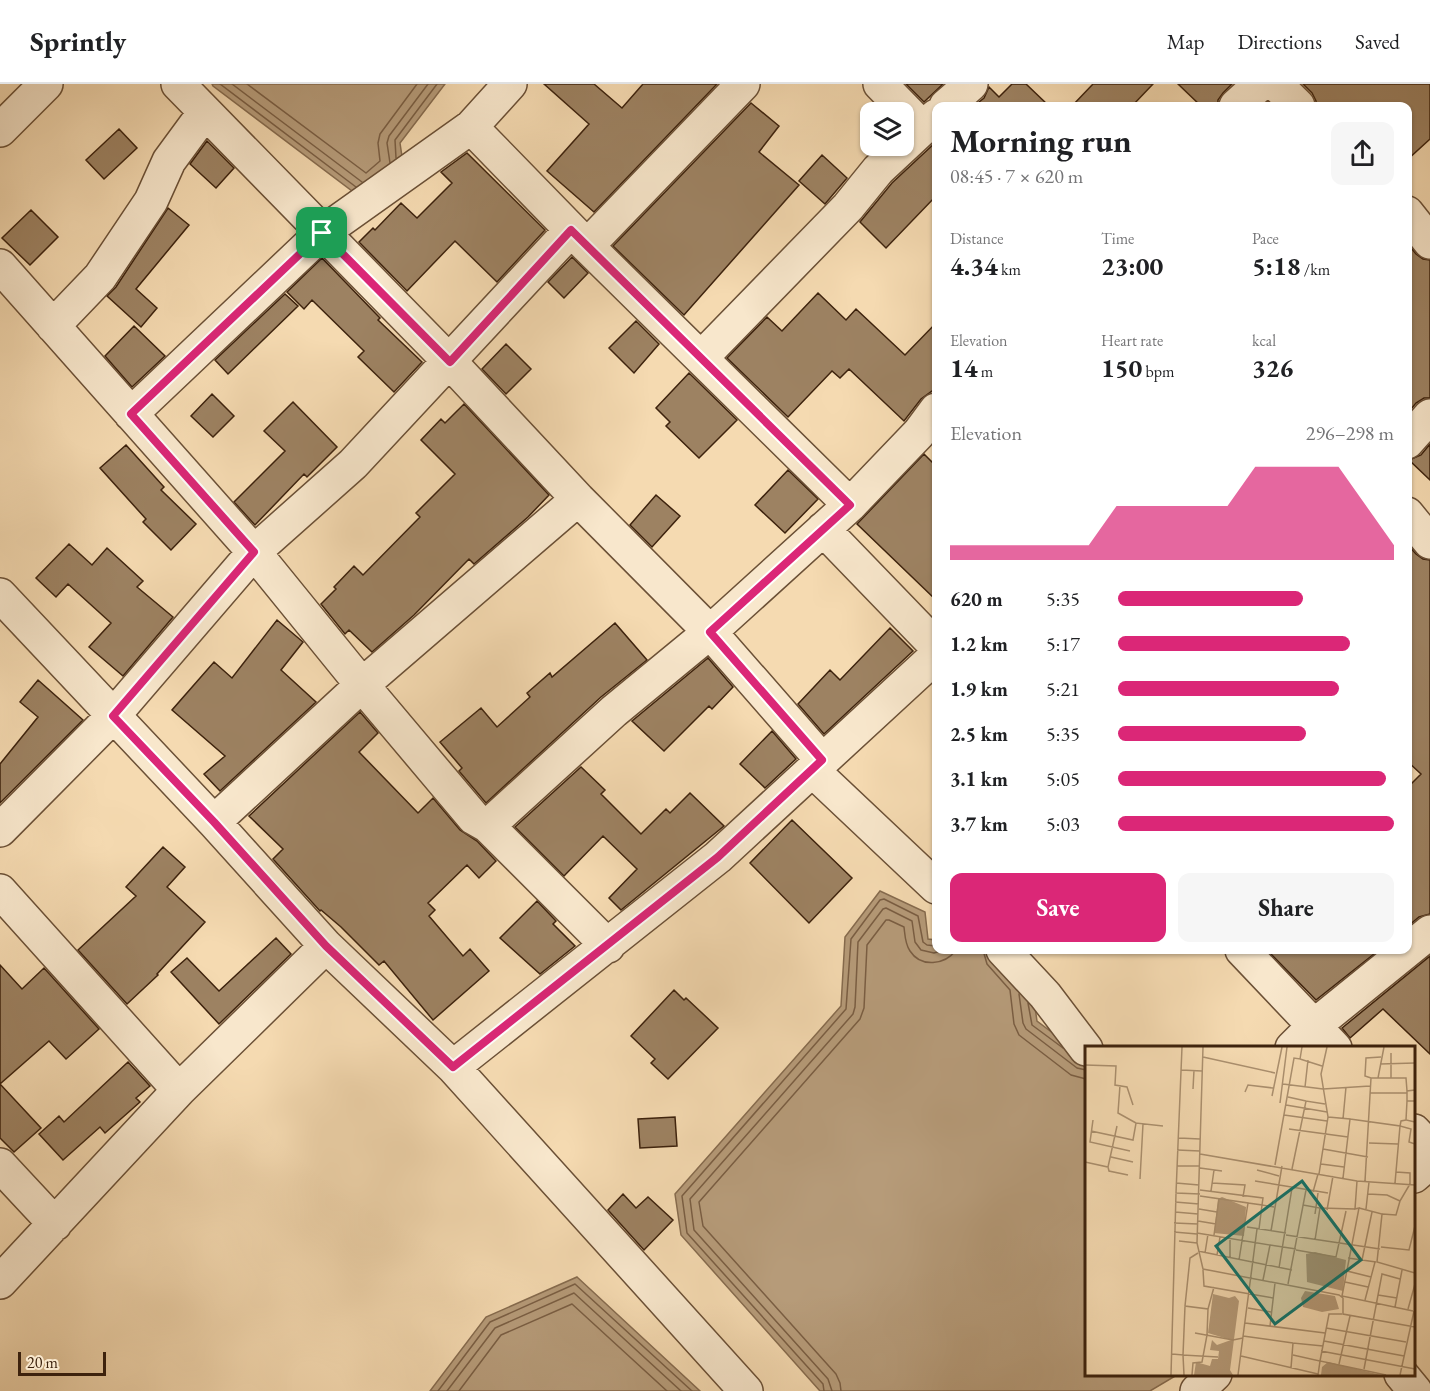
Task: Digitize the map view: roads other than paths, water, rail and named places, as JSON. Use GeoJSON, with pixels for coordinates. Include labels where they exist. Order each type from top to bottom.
{"type":"FeatureCollection","features":[{"type":"Feature","properties":{"kind":"street"},"geometry":{"type":"LineString","coordinates":[[0,130],[46,84]]}},
{"type":"Feature","properties":{"kind":"street"},"geometry":{"type":"LineString","coordinates":[[178,84],[450,362],[578,499],[710,632],[817,765],[932,883]]}},
{"type":"Feature","properties":{"kind":"street"},"geometry":{"type":"LineString","coordinates":[[131,414],[322,233],[471,127],[510,84]]}},
{"type":"Feature","properties":{"kind":"street"},"geometry":{"type":"LineString","coordinates":[[0,830],[113,716],[254,552],[353,464],[450,362],[743,84]]}},
{"type":"Feature","properties":{"kind":"street"},"geometry":{"type":"LineString","coordinates":[[880,84],[932,115]]}},
{"type":"Feature","properties":{"kind":"street"},"geometry":{"type":"LineString","coordinates":[[951,102],[971,84]]}},
{"type":"Feature","properties":{"kind":"street"},"geometry":{"type":"LineString","coordinates":[[1240,102],[1260,84]]}},
{"type":"Feature","properties":{"kind":"street"},"geometry":{"type":"LineString","coordinates":[[1276,84],[1294,102]]}},
{"type":"Feature","properties":{"kind":"street"},"geometry":{"type":"LineString","coordinates":[[53,326],[100,277],[151,201],[169,161],[205,112]]}},
{"type":"Feature","properties":{"kind":"street"},"geometry":{"type":"LineString","coordinates":[[701,358],[848,207],[878,170],[932,120]]}},
{"type":"Feature","properties":{"kind":"street"},"geometry":{"type":"LineString","coordinates":[[471,127],[579,238],[850,505]]}},
{"type":"Feature","properties":{"kind":"street"},"geometry":{"type":"LineString","coordinates":[[1412,219],[1430,242]]}},
{"type":"Feature","properties":{"kind":"street"},"geometry":{"type":"LineString","coordinates":[[0,266],[254,552],[474,818],[489,826],[608,946]]}},
{"type":"Feature","properties":{"kind":"street"},"geometry":{"type":"LineString","coordinates":[[489,826],[614,711],[710,632],[850,505],[919,433],[932,415]]}},
{"type":"Feature","properties":{"kind":"street"},"geometry":{"type":"LineString","coordinates":[[1412,436],[1430,416]]}},
{"type":"Feature","properties":{"kind":"street"},"geometry":{"type":"LineString","coordinates":[[214,822],[362,685],[578,499]]}},
{"type":"Feature","properties":{"kind":"street"},"geometry":{"type":"LineString","coordinates":[[1412,520],[1430,542]]}},
{"type":"Feature","properties":{"kind":"street"},"geometry":{"type":"LineString","coordinates":[[822,530],[932,642]]}},
{"type":"Feature","properties":{"kind":"street"},"geometry":{"type":"LineString","coordinates":[[0,595],[214,822],[326,946],[453,1067],[747,1391]]}},
{"type":"Feature","properties":{"kind":"street"},"geometry":{"type":"LineString","coordinates":[[453,1067],[718,857],[932,660]]}},
{"type":"Feature","properties":{"kind":"street"},"geometry":{"type":"LineString","coordinates":[[0,891],[179,1090]]}},
{"type":"Feature","properties":{"kind":"street"},"geometry":{"type":"LineString","coordinates":[[0,1282],[179,1090],[326,946]]}},
{"type":"Feature","properties":{"kind":"street"},"geometry":{"type":"LineString","coordinates":[[1007,954],[1045,995],[1085,1048]]}},
{"type":"Feature","properties":{"kind":"street"},"geometry":{"type":"LineString","coordinates":[[1245,954],[1314,1040],[1404,954]]}},
{"type":"Feature","properties":{"kind":"street"},"geometry":{"type":"LineString","coordinates":[[1415,1133],[1430,1148]]}},
{"type":"Feature","properties":{"kind":"street"},"geometry":{"type":"LineString","coordinates":[[1415,1174],[1430,1162]]}},
{"type":"Feature","properties":{"kind":"street"},"geometry":{"type":"LineString","coordinates":[[0,1165],[55,1224]]}},
{"type":"Feature","properties":{"kind":"street"},"geometry":{"type":"LineString","coordinates":[[1197,1391],[1213,1376]]}},
{"type":"Feature","properties":{"kind":"street"},"geometry":{"type":"LineString","coordinates":[[1403,1376],[1415,1391]]}},
{"type":"Feature","properties":{"kind":"water"},"geometry":{"type":"Polygon","coordinates":[[[212,84],[445,84],[400,143],[404,170],[368,203],[212,84]]]}},
{"type":"Feature","properties":{"kind":"water"},"geometry":{"type":"Polygon","coordinates":[[[880,891],[925,912],[928,939],[932,940],[932,954],[1007,954],[1031,980],[1037,1021],[1085,1057],[1085,1376],[1175,1376],[1150,1391],[820,1391],[681,1235],[675,1194],[841,1006],[845,937],[880,891]]]}},
{"type":"Feature","properties":{"kind":"water"},"geometry":{"type":"Polygon","coordinates":[[[577,1277],[700,1391],[430,1391],[486,1317],[577,1277]]]}}]}
